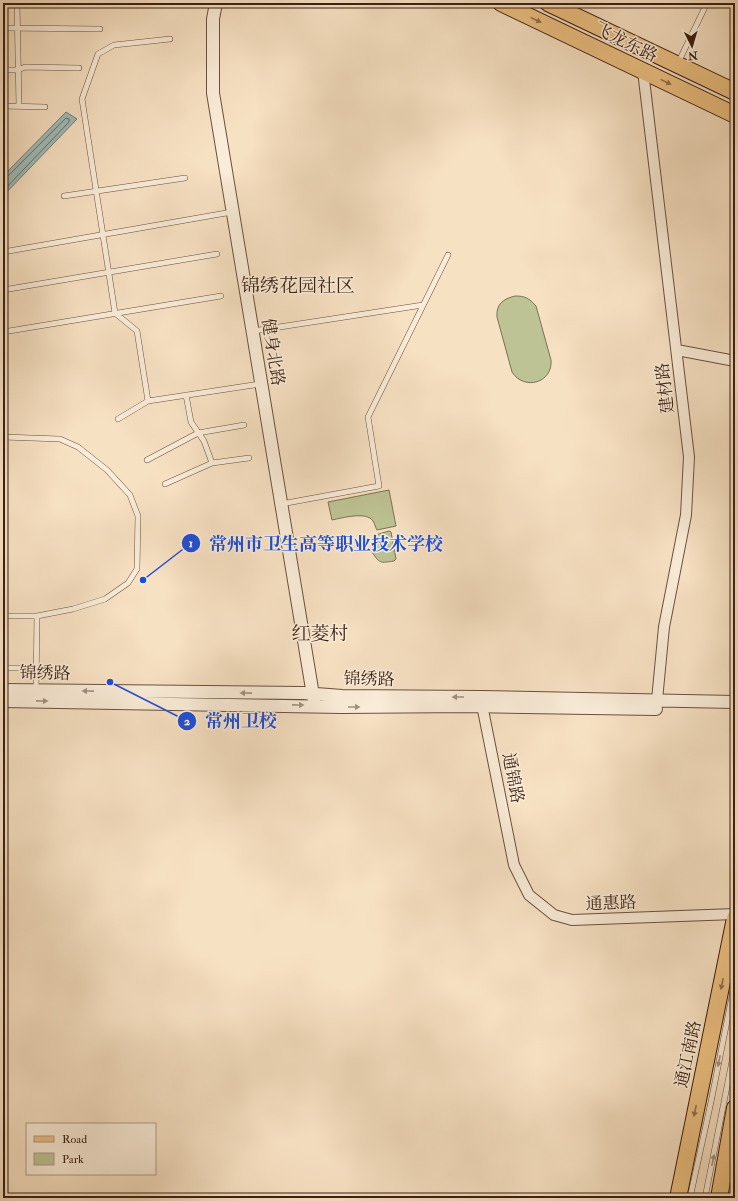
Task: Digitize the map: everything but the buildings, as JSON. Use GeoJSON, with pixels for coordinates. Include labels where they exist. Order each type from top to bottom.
{"type":"FeatureCollection","features":[{"type":"Feature","properties":{"kind":"main road","name":"飞龙东路"},"geometry":{"type":"LineString","coordinates":[[501,3],[735,115]]}},
{"type":"Feature","properties":{"kind":"main road","name":"飞龙东路"},"geometry":{"type":"LineString","coordinates":[[548,3],[735,92]]}},
{"type":"Feature","properties":{"kind":"main road","name":"通江南路"},"geometry":{"type":"LineString","coordinates":[[678,1198],[735,918]]}},
{"type":"Feature","properties":{"kind":"main road"},"geometry":{"type":"LineString","coordinates":[[718,1198],[735,1108]]}},
{"type":"Feature","properties":{"kind":"street","name":"健身北路"},"geometry":{"type":"LineString","coordinates":[[216,3],[213,19],[214,93],[314,700]]}},
{"type":"Feature","properties":{"kind":"street","name":"建材路"},"geometry":{"type":"LineString","coordinates":[[643,71],[689,456],[686,515],[664,627],[657,700]]}},
{"type":"Feature","properties":{"kind":"street"},"geometry":{"type":"LineString","coordinates":[[676,350],[735,361]]}},
{"type":"Feature","properties":{"kind":"street","name":"锦绣路"},"geometry":{"type":"LineString","coordinates":[[3,690],[314,700]]}},
{"type":"Feature","properties":{"kind":"street","name":"锦绣路"},"geometry":{"type":"LineString","coordinates":[[3,701],[314,700],[342,696],[735,710]]}},
{"type":"Feature","properties":{"kind":"street","name":"锦绣路"},"geometry":{"type":"LineString","coordinates":[[482,701],[657,700],[735,702]]}},
{"type":"Feature","properties":{"kind":"street","name":"通锦路"},"geometry":{"type":"LineString","coordinates":[[482,701],[514,865]]}},
{"type":"Feature","properties":{"kind":"street","name":"通惠路"},"geometry":{"type":"LineString","coordinates":[[514,865],[529,895],[554,915],[572,920],[735,914]]}},
{"type":"Feature","properties":{"kind":"lane"},"geometry":{"type":"LineString","coordinates":[[17,3],[19,106]]}},
{"type":"Feature","properties":{"kind":"lane"},"geometry":{"type":"LineString","coordinates":[[677,64],[706,3]]}},
{"type":"Feature","properties":{"kind":"lane"},"geometry":{"type":"LineString","coordinates":[[3,28],[100,29]]}},
{"type":"Feature","properties":{"kind":"lane"},"geometry":{"type":"LineString","coordinates":[[148,401],[137,331],[116,314],[82,99],[98,54],[114,46],[170,39]]}},
{"type":"Feature","properties":{"kind":"lane"},"geometry":{"type":"LineString","coordinates":[[3,70],[18,70],[25,67],[80,68]]}},
{"type":"Feature","properties":{"kind":"lane"},"geometry":{"type":"LineString","coordinates":[[3,106],[45,107]]}},
{"type":"Feature","properties":{"kind":"lane"},"geometry":{"type":"LineString","coordinates":[[64,196],[96,190],[185,178]]}},
{"type":"Feature","properties":{"kind":"lane"},"geometry":{"type":"LineString","coordinates":[[3,252],[233,212]]}},
{"type":"Feature","properties":{"kind":"lane"},"geometry":{"type":"LineString","coordinates":[[3,290],[217,254]]}},
{"type":"Feature","properties":{"kind":"lane"},"geometry":{"type":"LineString","coordinates":[[281,504],[379,486],[368,417],[448,255]]}},
{"type":"Feature","properties":{"kind":"lane"},"geometry":{"type":"LineString","coordinates":[[3,332],[221,296]]}},
{"type":"Feature","properties":{"kind":"lane"},"geometry":{"type":"LineString","coordinates":[[253,331],[423,305]]}},
{"type":"Feature","properties":{"kind":"lane"},"geometry":{"type":"LineString","coordinates":[[118,419],[148,401],[262,384]]}},
{"type":"Feature","properties":{"kind":"lane"},"geometry":{"type":"LineString","coordinates":[[186,395],[191,422],[204,441],[212,463]]}},
{"type":"Feature","properties":{"kind":"lane"},"geometry":{"type":"LineString","coordinates":[[148,460],[198,433],[244,425]]}},
{"type":"Feature","properties":{"kind":"lane"},"geometry":{"type":"LineString","coordinates":[[3,437],[60,439],[78,447],[107,470],[130,495],[138,516],[137,569],[128,583],[105,599],[73,609],[36,616],[4,616],[4,668],[36,668]]}},
{"type":"Feature","properties":{"kind":"lane"},"geometry":{"type":"LineString","coordinates":[[165,484],[212,463],[249,458]]}},
{"type":"Feature","properties":{"kind":"lane"},"geometry":{"type":"LineString","coordinates":[[36,616],[36,690]]}},
{"type":"Feature","properties":{"kind":"lane"},"geometry":{"type":"LineString","coordinates":[[690,1198],[735,981]]}},
{"type":"Feature","properties":{"kind":"lane"},"geometry":{"type":"LineString","coordinates":[[705,1198],[735,1046]]}},
{"type":"Feature","properties":{"kind":"green space"},"geometry":{"type":"Polygon","coordinates":[[[515,296],[527,298],[536,306],[551,360],[550,368],[547,374],[543,379],[537,382],[530,383],[523,381],[517,378],[512,372],[497,317],[499,305],[507,299],[515,296]]]}},
{"type":"Feature","properties":{"kind":"green space"},"geometry":{"type":"Polygon","coordinates":[[[389,490],[396,526],[377,530],[374,522],[365,516],[332,520],[328,502],[389,490]]]}},
{"type":"Feature","properties":{"kind":"green space"},"geometry":{"type":"Polygon","coordinates":[[[389,531],[391,532],[396,559],[394,561],[381,562],[372,552],[375,535],[389,531]]]}},
{"type":"Feature","properties":{"kind":"water"},"geometry":{"type":"Polygon","coordinates":[[[66,112],[77,119],[3,196],[3,176],[66,112]]]}},
{"type":"Feature","properties":{"kind":"place","name":"常州市卫生高等职业技术学校"},"geometry":{"type":"Point","coordinates":[143,580]}},
{"type":"Feature","properties":{"kind":"place","name":"常州卫校"},"geometry":{"type":"Point","coordinates":[110,682]}},
{"type":"Feature","properties":{"kind":"district","name":"锦绣花园社区"},"geometry":{"type":"Point","coordinates":[298,286]}},
{"type":"Feature","properties":{"kind":"district","name":"红菱村"},"geometry":{"type":"Point","coordinates":[320,634]}}]}
